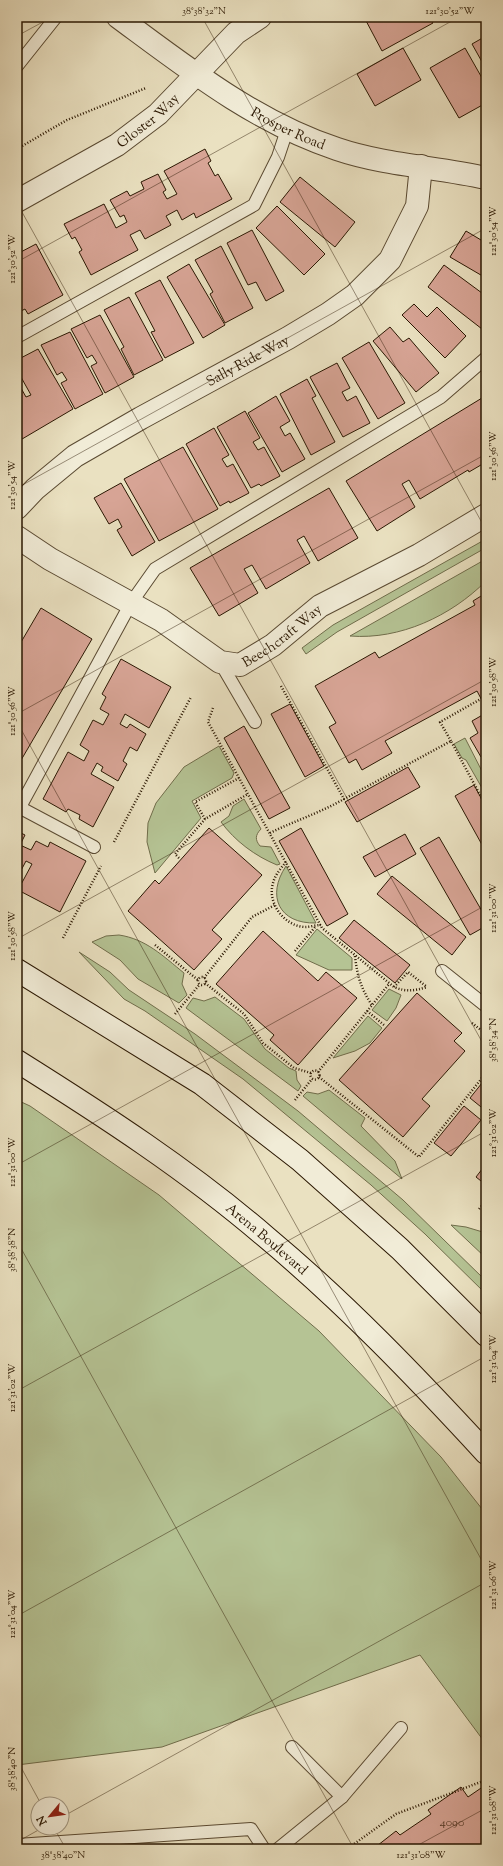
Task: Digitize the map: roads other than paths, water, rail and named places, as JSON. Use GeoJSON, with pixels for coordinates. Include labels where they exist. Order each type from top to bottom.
{"type":"FeatureCollection","features":[{"type":"Feature","properties":{"kind":"street","name":"Prosper Road"},"geometry":{"type":"LineString","coordinates":[[118,17],[229,98],[287,130],[338,150],[392,162],[455,170],[486,178]]}},
{"type":"Feature","properties":{"kind":"street","name":"Gloster Way"},"geometry":{"type":"LineString","coordinates":[[17,201],[117,145],[158,114],[236,33],[260,17]]}},
{"type":"Feature","properties":{"kind":"street","name":"Sally Ride Way"},"geometry":{"type":"LineString","coordinates":[[17,508],[35,489],[75,456],[141,418],[288,338],[328,314],[355,295],[390,260],[416,206],[421,166]]}},
{"type":"Feature","properties":{"kind":"street","name":"Beechcraft Way"},"geometry":{"type":"LineString","coordinates":[[17,537],[50,559],[161,620],[220,662],[240,665],[273,645],[320,606],[419,555],[486,515]]}},
{"type":"Feature","properties":{"kind":"street"},"geometry":{"type":"LineString","coordinates":[[17,970],[202,1084],[294,1155],[400,1249],[486,1335]]}},
{"type":"Feature","properties":{"kind":"street","name":"Arena Boulevard"},"geometry":{"type":"LineString","coordinates":[[17,1061],[97,1111],[159,1153],[266,1236],[324,1287],[395,1356],[486,1453]]}},
{"type":"Feature","properties":{"kind":"lane"},"geometry":{"type":"LineString","coordinates":[[17,66],[56,17]]}},
{"type":"Feature","properties":{"kind":"lane"},"geometry":{"type":"LineString","coordinates":[[17,337],[254,205],[278,157],[287,130]]}},
{"type":"Feature","properties":{"kind":"lane"},"geometry":{"type":"LineString","coordinates":[[94,847],[18,806],[131,603],[155,569],[441,397],[486,358]]}},
{"type":"Feature","properties":{"kind":"lane"},"geometry":{"type":"LineString","coordinates":[[220,662],[255,722]]}},
{"type":"Feature","properties":{"kind":"lane"},"geometry":{"type":"LineString","coordinates":[[442,971],[486,1006]]}},
{"type":"Feature","properties":{"kind":"lane"},"geometry":{"type":"LineString","coordinates":[[278,1849],[342,1798],[401,1728]]}},
{"type":"Feature","properties":{"kind":"lane"},"geometry":{"type":"LineString","coordinates":[[292,1746],[342,1798]]}},
{"type":"Feature","properties":{"kind":"lane"},"geometry":{"type":"LineString","coordinates":[[17,1845],[251,1829],[264,1849]]}}]}
